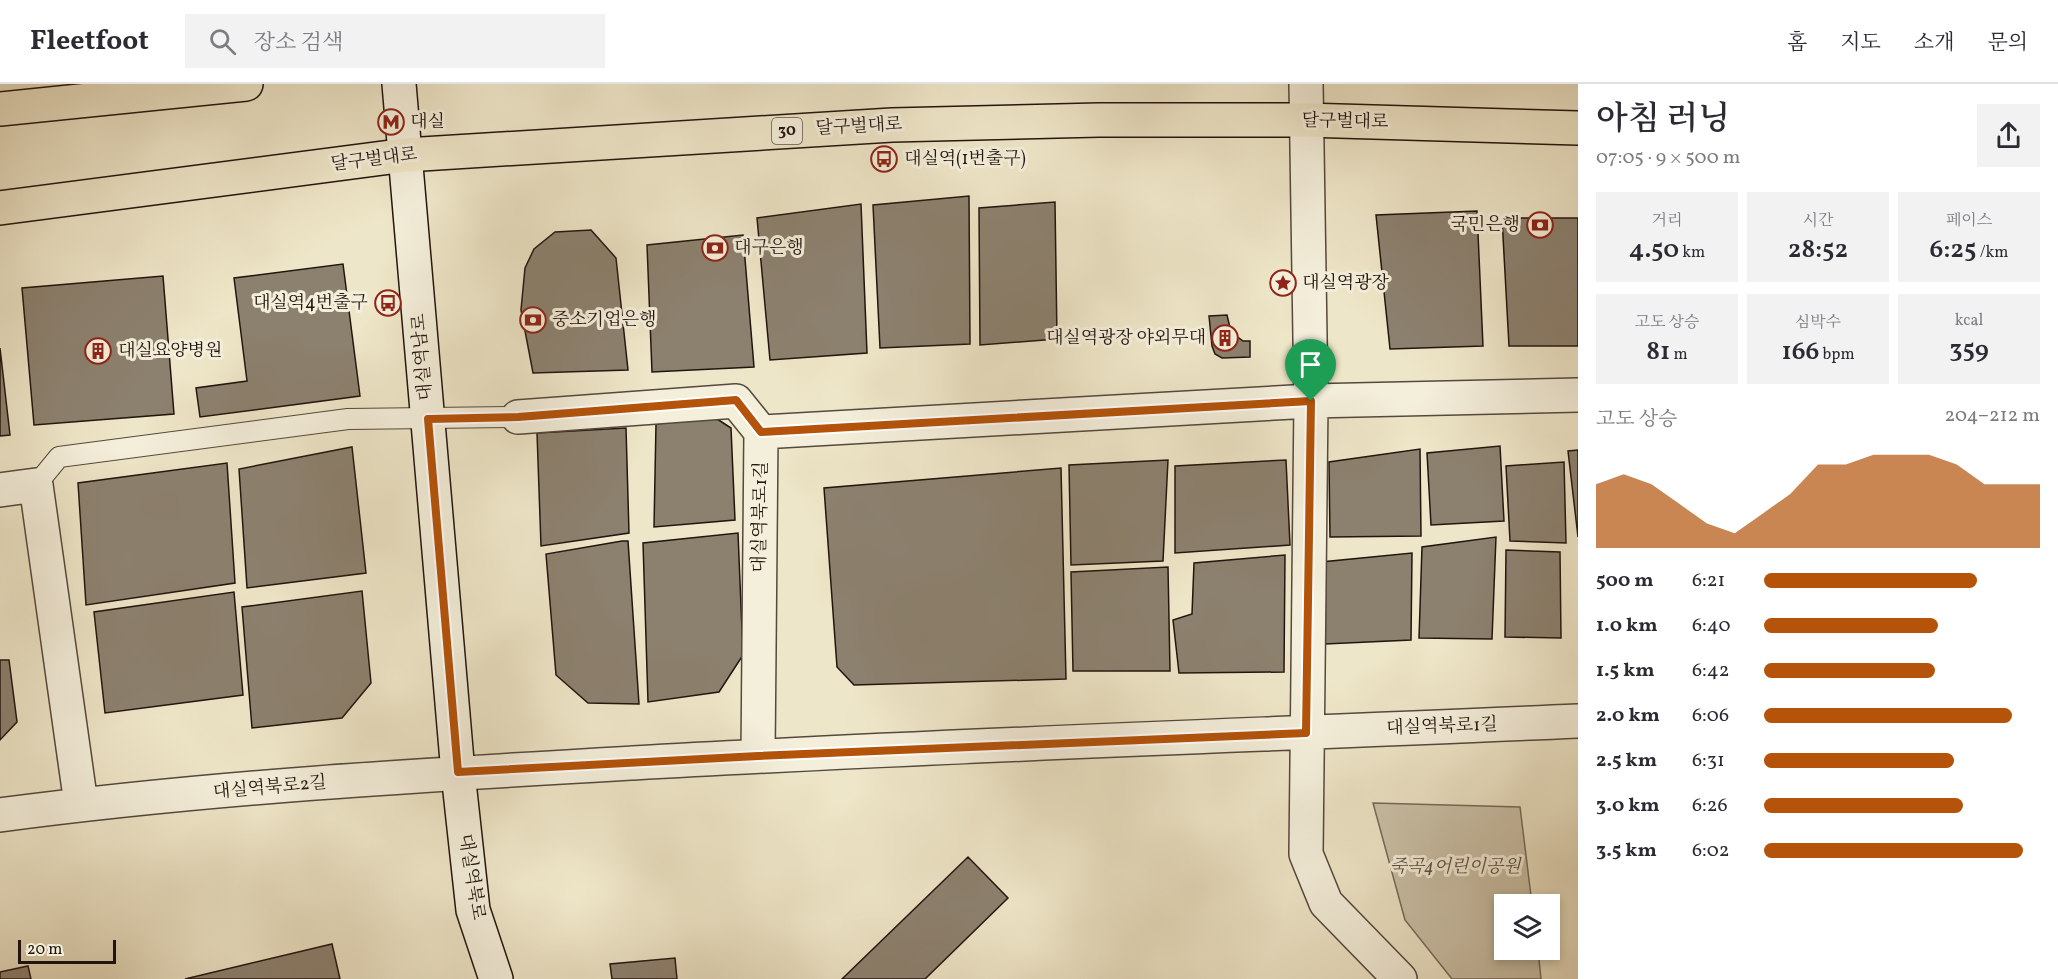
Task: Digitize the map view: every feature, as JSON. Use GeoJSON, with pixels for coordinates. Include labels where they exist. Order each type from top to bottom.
{"type":"FeatureCollection","features":[{"type":"Feature","properties":{"kind":"main road"},"geometry":{"type":"LineString","coordinates":[[0,109],[246,84]]}},
{"type":"Feature","properties":{"kind":"main road","name":"달구벌대로"},"geometry":{"type":"LineString","coordinates":[[0,208],[406,155],[892,125],[1099,120],[1305,120],[1578,128]]}},
{"type":"Feature","properties":{"kind":"street","name":"대실역남로"},"geometry":{"type":"LineString","coordinates":[[399,84],[458,772]]}},
{"type":"Feature","properties":{"kind":"street"},"geometry":{"type":"LineString","coordinates":[[1306,84],[1311,401],[1306,854],[1326,903],[1400,979]]}},
{"type":"Feature","properties":{"kind":"street"},"geometry":{"type":"LineString","coordinates":[[518,417],[736,400],[761,432],[1311,401],[1578,395]]}},
{"type":"Feature","properties":{"kind":"street","name":"대실역북로1길"},"geometry":{"type":"LineString","coordinates":[[758,756],[761,432]]}},
{"type":"Feature","properties":{"kind":"street"},"geometry":{"type":"LineString","coordinates":[[0,490],[36,485],[81,804]]}},
{"type":"Feature","properties":{"kind":"street","name":"대실역북로1길"},"geometry":{"type":"LineString","coordinates":[[458,772],[758,756],[1578,721]]}},
{"type":"Feature","properties":{"kind":"street","name":"대실역북로2길"},"geometry":{"type":"LineString","coordinates":[[0,815],[81,804],[458,772]]}},
{"type":"Feature","properties":{"kind":"street","name":"대실역북로"},"geometry":{"type":"LineString","coordinates":[[458,772],[473,910],[496,979]]}},
{"type":"Feature","properties":{"kind":"lane"},"geometry":{"type":"LineString","coordinates":[[36,485],[59,458],[348,419],[518,417]]}},
{"type":"Feature","properties":{"kind":"green space","name":"죽곡4어린이공원"},"geometry":{"type":"Polygon","coordinates":[[[1373,803],[1520,807],[1531,894],[1494,894],[1494,960],[1539,960],[1541,979],[1452,979],[1405,920],[1373,803]]]}},
{"type":"Feature","properties":{"kind":"building"},"geometry":{"type":"Polygon","coordinates":[[[969,196],[970,344],[880,348],[873,205],[969,196]]]}},
{"type":"Feature","properties":{"kind":"building"},"geometry":{"type":"Polygon","coordinates":[[[1055,202],[1057,339],[980,345],[979,208],[1055,202]]]}},
{"type":"Feature","properties":{"kind":"building"},"geometry":{"type":"Polygon","coordinates":[[[861,204],[867,353],[770,360],[757,218],[861,204]]]}},
{"type":"Feature","properties":{"kind":"building"},"geometry":{"type":"Polygon","coordinates":[[[1477,211],[1483,346],[1390,349],[1376,215],[1477,211]]]}},
{"type":"Feature","properties":{"kind":"building"},"geometry":{"type":"Polygon","coordinates":[[[1502,218],[1578,218],[1578,346],[1509,346],[1502,218]]]}},
{"type":"Feature","properties":{"kind":"building"},"geometry":{"type":"Polygon","coordinates":[[[591,230],[616,258],[628,370],[533,373],[521,310],[525,268],[534,249],[555,232],[591,230]]]}},
{"type":"Feature","properties":{"kind":"building"},"geometry":{"type":"Polygon","coordinates":[[[743,235],[754,367],[652,372],[647,245],[743,235]]]}},
{"type":"Feature","properties":{"kind":"building"},"geometry":{"type":"Polygon","coordinates":[[[343,264],[360,396],[200,417],[196,388],[247,381],[234,278],[343,264]]]}},
{"type":"Feature","properties":{"kind":"building","name":"대실요양병원"},"geometry":{"type":"Polygon","coordinates":[[[163,276],[174,414],[34,425],[22,288],[163,276]]]}},
{"type":"Feature","properties":{"kind":"building","name":"대실역광장 야외무대"},"geometry":{"type":"Polygon","coordinates":[[[1227,315],[1231,332],[1243,341],[1250,341],[1250,357],[1222,358],[1215,354],[1209,316],[1227,315]]]}},
{"type":"Feature","properties":{"kind":"building"},"geometry":{"type":"Polygon","coordinates":[[[0,348],[10,435],[0,436],[0,348]]]}},
{"type":"Feature","properties":{"kind":"building"},"geometry":{"type":"Polygon","coordinates":[[[714,417],[731,428],[735,520],[654,527],[656,424],[714,417]]]}},
{"type":"Feature","properties":{"kind":"building"},"geometry":{"type":"Polygon","coordinates":[[[626,428],[629,533],[541,546],[537,433],[626,428]]]}},
{"type":"Feature","properties":{"kind":"building"},"geometry":{"type":"Polygon","coordinates":[[[1500,446],[1504,521],[1431,525],[1427,453],[1500,446]]]}},
{"type":"Feature","properties":{"kind":"building"},"geometry":{"type":"Polygon","coordinates":[[[352,447],[366,573],[247,588],[239,469],[352,447]]]}},
{"type":"Feature","properties":{"kind":"building"},"geometry":{"type":"Polygon","coordinates":[[[1420,449],[1421,536],[1330,537],[1329,462],[1420,449]]]}},
{"type":"Feature","properties":{"kind":"building"},"geometry":{"type":"Polygon","coordinates":[[[1578,450],[1578,537],[1568,451],[1578,450]]]}},
{"type":"Feature","properties":{"kind":"building"},"geometry":{"type":"Polygon","coordinates":[[[1168,460],[1163,561],[1071,565],[1069,465],[1168,460]]]}},
{"type":"Feature","properties":{"kind":"building"},"geometry":{"type":"Polygon","coordinates":[[[1286,460],[1290,545],[1175,553],[1175,466],[1286,460]]]}},
{"type":"Feature","properties":{"kind":"building"},"geometry":{"type":"Polygon","coordinates":[[[1564,462],[1566,543],[1510,541],[1506,466],[1564,462]]]}},
{"type":"Feature","properties":{"kind":"building"},"geometry":{"type":"Polygon","coordinates":[[[227,463],[235,583],[86,605],[78,483],[227,463]]]}},
{"type":"Feature","properties":{"kind":"building"},"geometry":{"type":"Polygon","coordinates":[[[1061,468],[1066,679],[854,685],[837,667],[824,488],[1061,468]]]}},
{"type":"Feature","properties":{"kind":"building"},"geometry":{"type":"Polygon","coordinates":[[[738,533],[743,655],[719,692],[648,702],[643,543],[738,533]]]}},
{"type":"Feature","properties":{"kind":"building"},"geometry":{"type":"Polygon","coordinates":[[[1496,537],[1492,639],[1419,638],[1422,547],[1496,537]]]}},
{"type":"Feature","properties":{"kind":"building"},"geometry":{"type":"Polygon","coordinates":[[[628,541],[639,704],[588,703],[556,675],[546,554],[628,541]]]}},
{"type":"Feature","properties":{"kind":"building"},"geometry":{"type":"Polygon","coordinates":[[[1506,550],[1560,552],[1561,638],[1505,637],[1506,550]]]}},
{"type":"Feature","properties":{"kind":"building"},"geometry":{"type":"Polygon","coordinates":[[[1412,553],[1411,640],[1325,644],[1321,562],[1412,553]]]}},
{"type":"Feature","properties":{"kind":"building"},"geometry":{"type":"Polygon","coordinates":[[[1285,555],[1284,672],[1179,673],[1173,620],[1192,614],[1194,563],[1285,555]]]}},
{"type":"Feature","properties":{"kind":"building"},"geometry":{"type":"Polygon","coordinates":[[[1168,567],[1170,671],[1073,671],[1071,572],[1168,567]]]}},
{"type":"Feature","properties":{"kind":"building"},"geometry":{"type":"Polygon","coordinates":[[[362,591],[371,683],[342,718],[252,728],[242,607],[362,591]]]}},
{"type":"Feature","properties":{"kind":"building"},"geometry":{"type":"Polygon","coordinates":[[[234,592],[243,695],[105,713],[94,612],[234,592]]]}},
{"type":"Feature","properties":{"kind":"building"},"geometry":{"type":"Polygon","coordinates":[[[0,660],[9,660],[17,722],[0,740],[0,660]]]}},
{"type":"Feature","properties":{"kind":"building"},"geometry":{"type":"Polygon","coordinates":[[[968,857],[1008,898],[925,979],[842,979],[968,857]]]}},
{"type":"Feature","properties":{"kind":"building"},"geometry":{"type":"Polygon","coordinates":[[[332,944],[340,979],[185,979],[332,944]]]}},
{"type":"Feature","properties":{"kind":"building"},"geometry":{"type":"Polygon","coordinates":[[[675,958],[677,979],[612,979],[610,964],[675,958]]]}},
{"type":"Feature","properties":{"kind":"building"},"geometry":{"type":"Polygon","coordinates":[[[28,966],[31,979],[0,979],[0,972],[28,966]]]}},
{"type":"Feature","properties":{"kind":"place","name":"대실"},"geometry":{"type":"Point","coordinates":[391,122]}},
{"type":"Feature","properties":{"kind":"place","name":"대실역(1번출구)"},"geometry":{"type":"Point","coordinates":[884,159]}},
{"type":"Feature","properties":{"kind":"place","name":"국민은행"},"geometry":{"type":"Point","coordinates":[1540,225]}},
{"type":"Feature","properties":{"kind":"place","name":"대구은행"},"geometry":{"type":"Point","coordinates":[715,248]}},
{"type":"Feature","properties":{"kind":"place","name":"대실역광장"},"geometry":{"type":"Point","coordinates":[1283,283]}},
{"type":"Feature","properties":{"kind":"place","name":"대실역4번출구"},"geometry":{"type":"Point","coordinates":[388,303]}},
{"type":"Feature","properties":{"kind":"place","name":"중소기업은행"},"geometry":{"type":"Point","coordinates":[533,320]}},
{"type":"Feature","properties":{"kind":"place","name":"대실역광장 야외무대"},"geometry":{"type":"Point","coordinates":[1225,338]}},
{"type":"Feature","properties":{"kind":"place","name":"대실요양병원"},"geometry":{"type":"Point","coordinates":[98,351]}},
{"type":"Feature","properties":{"kind":"route"},"geometry":{"type":"LineString","coordinates":[[736,400],[761,432],[1311,401],[1306,733],[758,756],[458,772],[428,419],[518,417],[736,400]]}}]}
